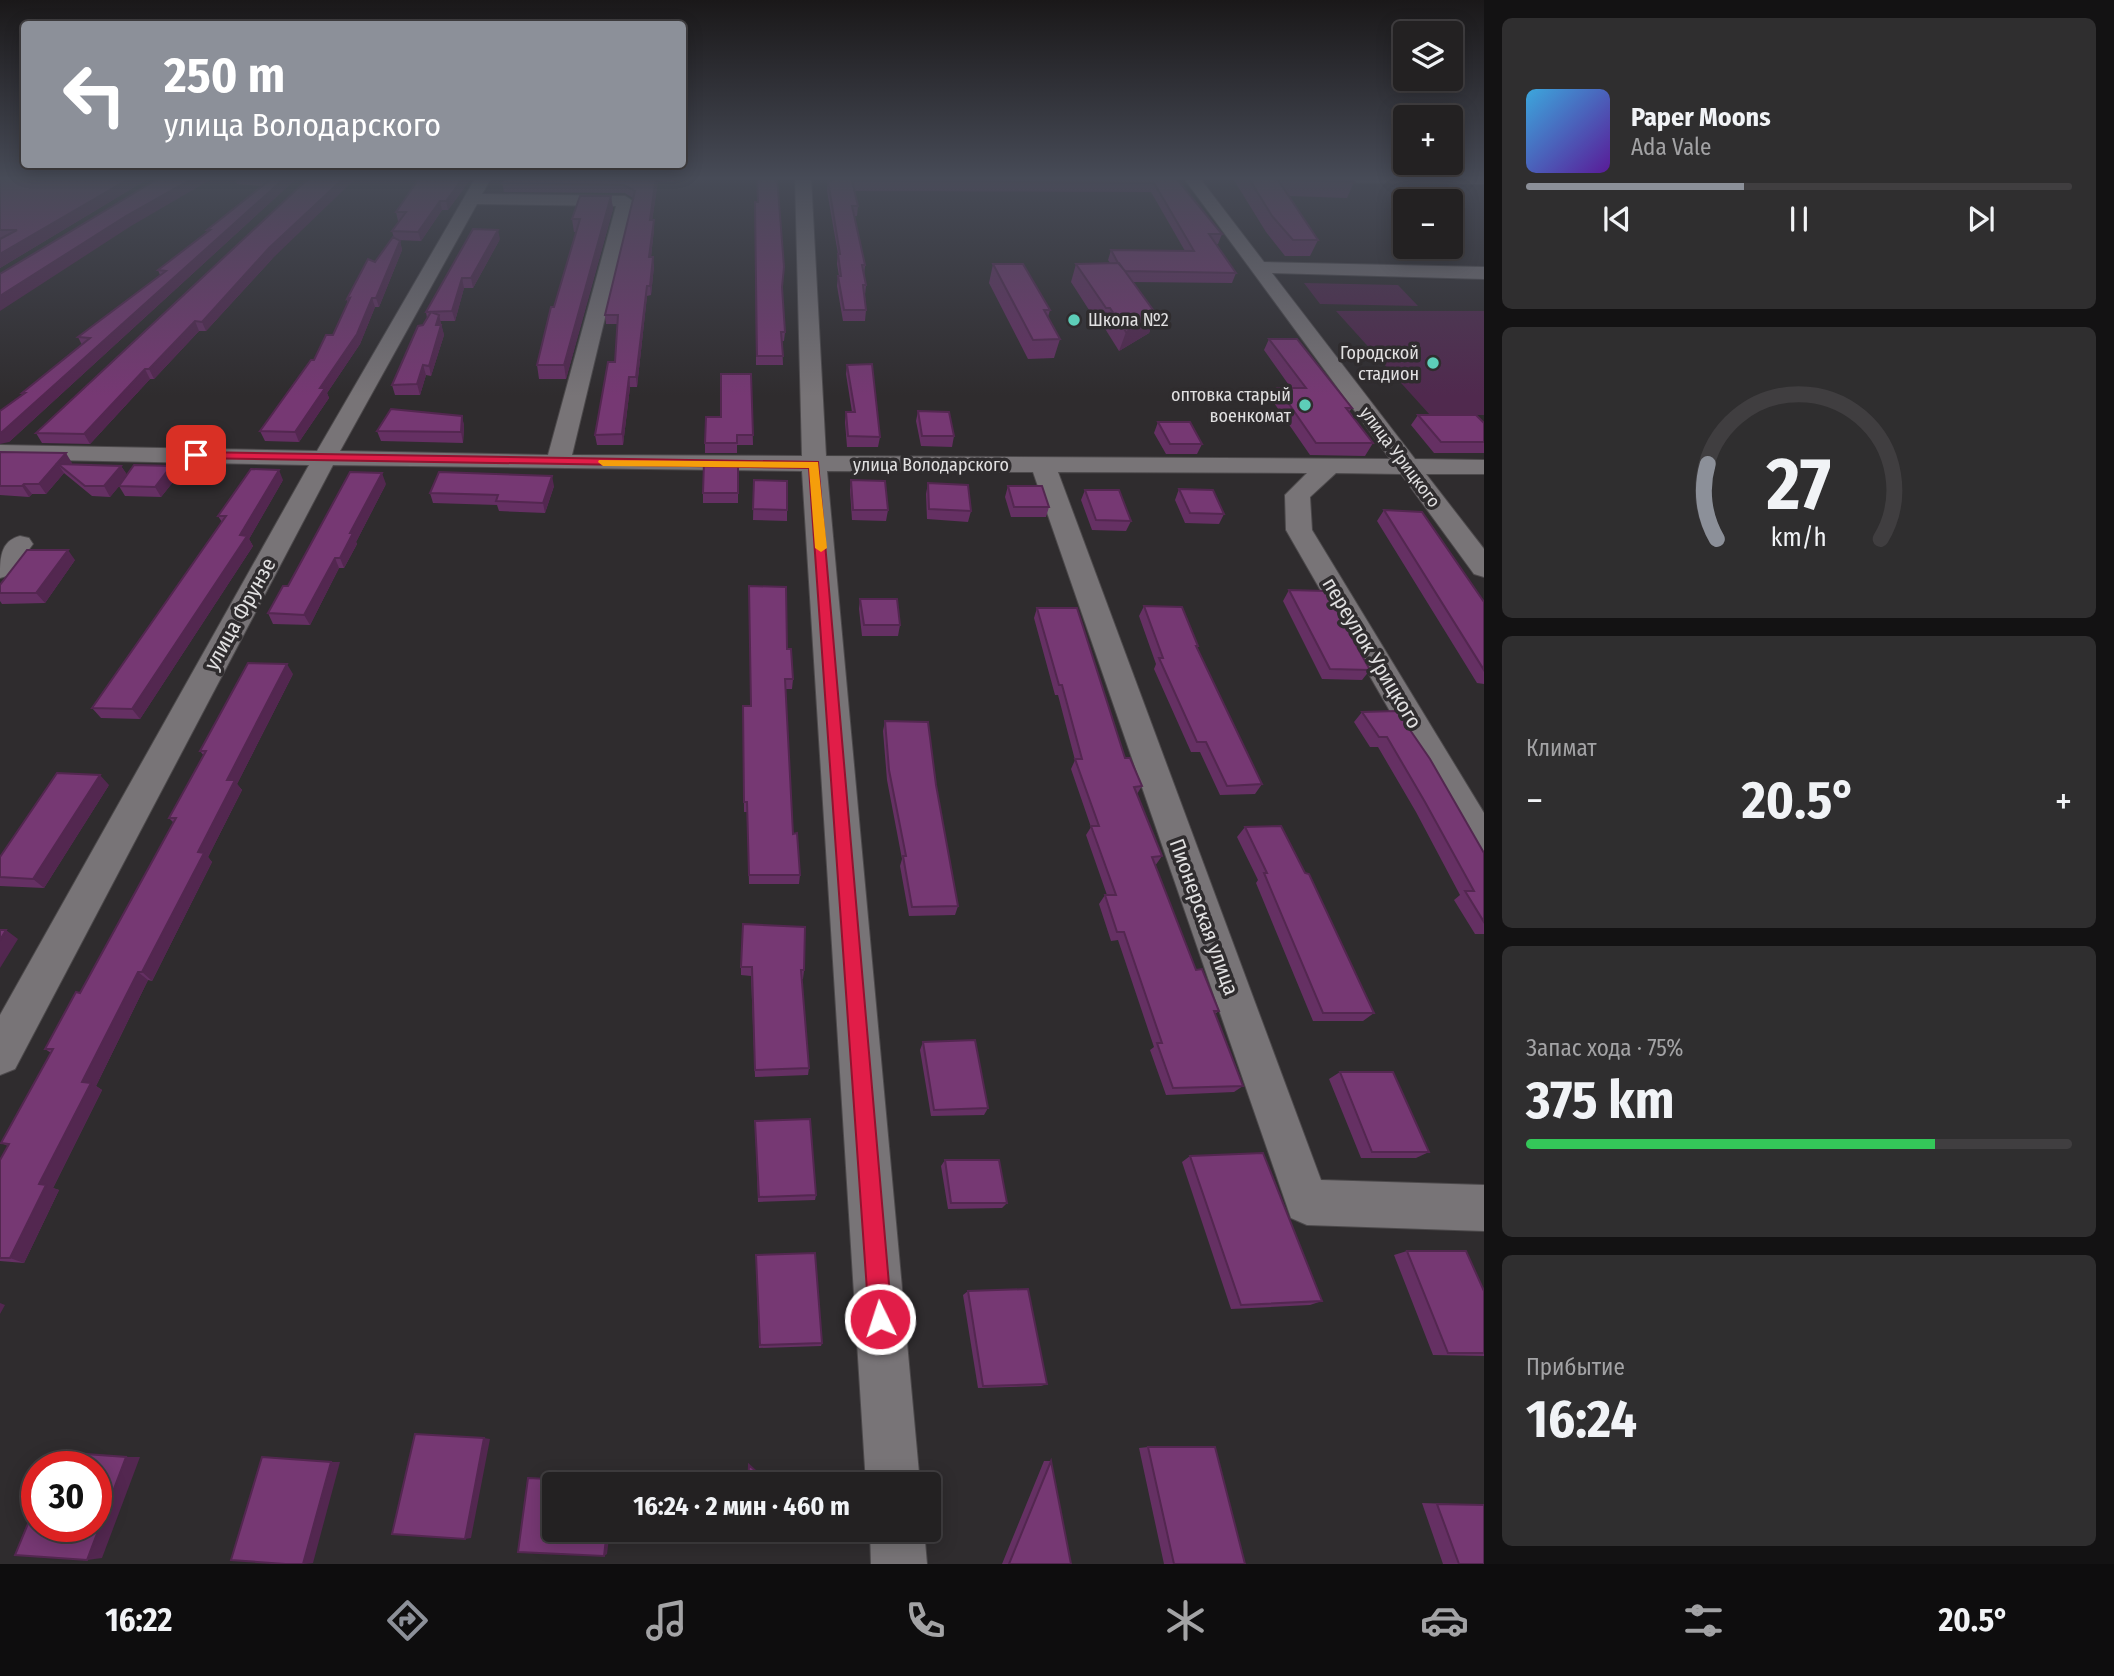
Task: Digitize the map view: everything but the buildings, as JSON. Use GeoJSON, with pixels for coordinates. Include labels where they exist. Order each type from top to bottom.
{"type":"FeatureCollection","features":[{"type":"Feature","properties":{"kind":"street","name":"улица Фрунзе"},"geometry":{"type":"LineString","coordinates":[[0,1055],[325,457],[442,250]]}},
{"type":"Feature","properties":{"kind":"street"},"geometry":{"type":"LineString","coordinates":[[558,462],[612,250]]}},
{"type":"Feature","properties":{"kind":"street"},"geometry":{"type":"LineString","coordinates":[[806,250],[814,464],[892,1472]]}},
{"type":"Feature","properties":{"kind":"street","name":"улица Урицкого"},"geometry":{"type":"LineString","coordinates":[[1246,250],[1484,568]]}},
{"type":"Feature","properties":{"kind":"street"},"geometry":{"type":"LineString","coordinates":[[1259,267],[1484,273]]}},
{"type":"Feature","properties":{"kind":"street"},"geometry":{"type":"LineString","coordinates":[[8,452],[36,433]]}},
{"type":"Feature","properties":{"kind":"street","name":"улица Володарского"},"geometry":{"type":"LineString","coordinates":[[8,452],[558,462],[1484,467]]}},
{"type":"Feature","properties":{"kind":"street","name":"Пионерская улица"},"geometry":{"type":"LineString","coordinates":[[1043,465],[1307,1202],[1484,1208]]}},
{"type":"Feature","properties":{"kind":"street","name":"переулок Урицкого"},"geometry":{"type":"LineString","coordinates":[[1329,467],[1297,495],[1299,530],[1484,844]]}},
{"type":"Feature","properties":{"kind":"street"},"geometry":{"type":"LineString","coordinates":[[0,569],[20,544]]}},
{"type":"Feature","properties":{"kind":"street"},"geometry":{"type":"LineString","coordinates":[[898,1542],[899,1564]]}},
{"type":"Feature","properties":{"kind":"shaded area"},"geometry":{"type":"Polygon","coordinates":[[[1304,283],[1398,285],[1418,306],[1320,304],[1304,283]]]}},
{"type":"Feature","properties":{"kind":"shaded area","name":"Городской стадион"},"geometry":{"type":"Polygon","coordinates":[[[1336,311],[1484,311],[1484,415],[1430,415],[1336,311]]]}},
{"type":"Feature","properties":{"kind":"slow traffic"},"geometry":{"type":"LineString","coordinates":[[603,462],[814,464],[821,548]]}},
{"type":"Feature","properties":{"kind":"place","name":"Школа №2"},"geometry":{"type":"Point","coordinates":[1074,320]}},
{"type":"Feature","properties":{"kind":"place","name":"Городской стадион"},"geometry":{"type":"Point","coordinates":[1433,363]}},
{"type":"Feature","properties":{"kind":"place","name":"оптовка старый военкомат"},"geometry":{"type":"Point","coordinates":[1305,405]}},
{"type":"Feature","properties":{"kind":"route"},"geometry":{"type":"LineString","coordinates":[[196,455],[814,464],[880,1319]]}}]}
